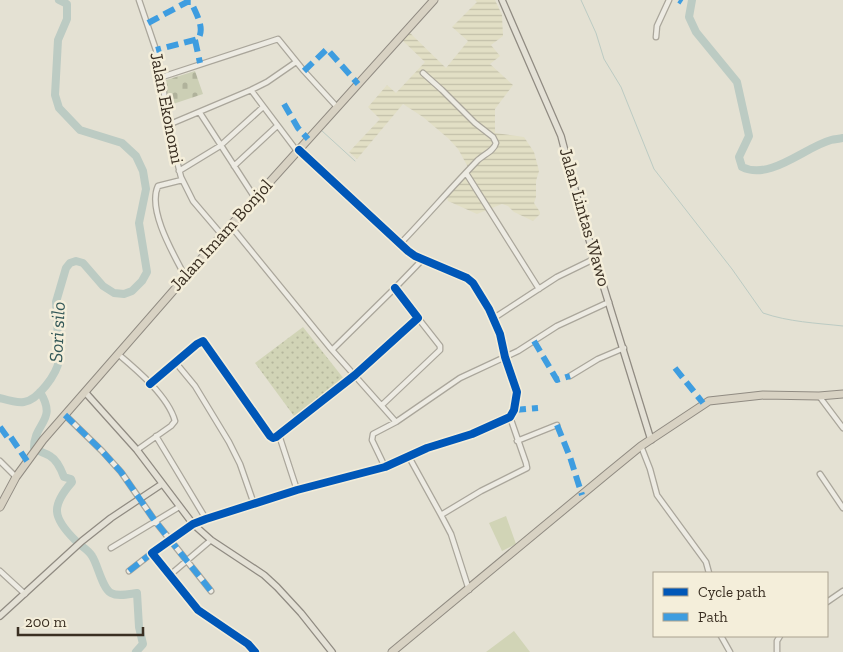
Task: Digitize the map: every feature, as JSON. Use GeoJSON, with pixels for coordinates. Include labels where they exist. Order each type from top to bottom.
{"type":"FeatureCollection","features":[{"type":"Feature","properties":{"kind":"highway","name":"Jalan Imam Bonjol"},"geometry":{"type":"LineString","coordinates":[[0,507],[16,477],[43,440],[230,225],[434,0]]}},
{"type":"Feature","properties":{"kind":"highway"},"geometry":{"type":"LineString","coordinates":[[392,652],[641,446],[653,438],[663,436],[679,427],[710,403],[755,395],[819,396],[843,394]]}},
{"type":"Feature","properties":{"kind":"main road","name":"Jalan Lintas Wawo"},"geometry":{"type":"LineString","coordinates":[[502,0],[562,136],[584,220],[653,438]]}},
{"type":"Feature","properties":{"kind":"main road"},"geometry":{"type":"LineString","coordinates":[[85,392],[137,450],[193,524],[211,540],[264,575],[301,613],[332,652]]}},
{"type":"Feature","properties":{"kind":"main road"},"geometry":{"type":"LineString","coordinates":[[0,616],[73,548],[162,484]]}},
{"type":"Feature","properties":{"kind":"street","name":"Jalan Ekonomi"},"geometry":{"type":"LineString","coordinates":[[139,0],[156,50],[162,77],[168,125],[182,180],[193,201],[222,235]]}},
{"type":"Feature","properties":{"kind":"street"},"geometry":{"type":"LineString","coordinates":[[656,37],[668,0]]}},
{"type":"Feature","properties":{"kind":"street"},"geometry":{"type":"LineString","coordinates":[[162,77],[278,40],[337,107]]}},
{"type":"Feature","properties":{"kind":"street"},"geometry":{"type":"LineString","coordinates":[[168,125],[251,90],[267,82],[296,62]]}},
{"type":"Feature","properties":{"kind":"street"},"geometry":{"type":"LineString","coordinates":[[400,244],[466,172],[494,148],[496,141],[474,123],[423,73]]}},
{"type":"Feature","properties":{"kind":"street"},"geometry":{"type":"LineString","coordinates":[[129,571],[193,524],[297,490],[385,467],[427,448],[472,434],[510,417],[514,410],[517,392],[505,357],[500,334],[494,318],[473,283],[466,278],[414,256],[400,244],[298,150],[276,126],[251,90]]}},
{"type":"Feature","properties":{"kind":"street"},"geometry":{"type":"LineString","coordinates":[[179,171],[220,146],[262,107]]}},
{"type":"Feature","properties":{"kind":"street"},"geometry":{"type":"LineString","coordinates":[[200,113],[255,198]]}},
{"type":"Feature","properties":{"kind":"street"},"geometry":{"type":"LineString","coordinates":[[234,166],[276,126]]}},
{"type":"Feature","properties":{"kind":"street"},"geometry":{"type":"LineString","coordinates":[[466,172],[539,289]]}},
{"type":"Feature","properties":{"kind":"street"},"geometry":{"type":"LineString","coordinates":[[182,180],[159,185],[156,190],[157,213],[160,224],[185,276]]}},
{"type":"Feature","properties":{"kind":"street"},"geometry":{"type":"LineString","coordinates":[[230,225],[332,350],[396,422]]}},
{"type":"Feature","properties":{"kind":"street"},"geometry":{"type":"LineString","coordinates":[[494,318],[557,277],[596,258]]}},
{"type":"Feature","properties":{"kind":"street"},"geometry":{"type":"LineString","coordinates":[[332,350],[423,259]]}},
{"type":"Feature","properties":{"kind":"street"},"geometry":{"type":"LineString","coordinates":[[382,405],[440,350],[440,346],[396,288]]}},
{"type":"Feature","properties":{"kind":"street"},"geometry":{"type":"LineString","coordinates":[[385,467],[372,437],[373,434],[396,422],[460,378],[526,346],[557,326],[609,302]]}},
{"type":"Feature","properties":{"kind":"street"},"geometry":{"type":"LineString","coordinates":[[150,384],[197,344],[203,342],[271,437],[274,438],[355,375],[418,318]]}},
{"type":"Feature","properties":{"kind":"street"},"geometry":{"type":"LineString","coordinates":[[570,376],[606,355],[624,348]]}},
{"type":"Feature","properties":{"kind":"street"},"geometry":{"type":"LineString","coordinates":[[118,354],[150,384],[168,406],[175,421],[171,426],[137,450]]}},
{"type":"Feature","properties":{"kind":"street"},"geometry":{"type":"LineString","coordinates":[[176,362],[195,386],[230,442],[254,504]]}},
{"type":"Feature","properties":{"kind":"street"},"geometry":{"type":"LineString","coordinates":[[819,396],[843,428]]}},
{"type":"Feature","properties":{"kind":"street"},"geometry":{"type":"LineString","coordinates":[[65,416],[115,465],[155,521],[211,591]]}},
{"type":"Feature","properties":{"kind":"street"},"geometry":{"type":"LineString","coordinates":[[441,515],[481,491],[527,468],[510,417]]}},
{"type":"Feature","properties":{"kind":"street"},"geometry":{"type":"LineString","coordinates":[[517,441],[557,425]]}},
{"type":"Feature","properties":{"kind":"street"},"geometry":{"type":"LineString","coordinates":[[279,435],[297,490]]}},
{"type":"Feature","properties":{"kind":"street"},"geometry":{"type":"LineString","coordinates":[[156,436],[206,519]]}},
{"type":"Feature","properties":{"kind":"street"},"geometry":{"type":"LineString","coordinates":[[641,446],[657,495],[706,562],[709,572]]}},
{"type":"Feature","properties":{"kind":"street"},"geometry":{"type":"LineString","coordinates":[[408,457],[451,534],[469,590]]}},
{"type":"Feature","properties":{"kind":"street"},"geometry":{"type":"LineString","coordinates":[[0,461],[16,477]]}},
{"type":"Feature","properties":{"kind":"street"},"geometry":{"type":"LineString","coordinates":[[820,474],[843,508]]}},
{"type":"Feature","properties":{"kind":"street"},"geometry":{"type":"LineString","coordinates":[[111,548],[179,507]]}},
{"type":"Feature","properties":{"kind":"street"},"geometry":{"type":"LineString","coordinates":[[170,575],[211,540]]}},
{"type":"Feature","properties":{"kind":"street"},"geometry":{"type":"LineString","coordinates":[[152,553],[198,610],[248,644],[255,652]]}},
{"type":"Feature","properties":{"kind":"street"},"geometry":{"type":"LineString","coordinates":[[0,571],[25,594]]}},
{"type":"Feature","properties":{"kind":"street"},"geometry":{"type":"LineString","coordinates":[[828,601],[843,590]]}},
{"type":"Feature","properties":{"kind":"street"},"geometry":{"type":"LineString","coordinates":[[722,637],[730,652]]}},
{"type":"Feature","properties":{"kind":"street"},"geometry":{"type":"LineString","coordinates":[[777,652],[777,641],[779,637]]}},
{"type":"Feature","properties":{"kind":"shaded area"},"geometry":{"type":"Polygon","coordinates":[[[475,0],[495,0],[502,15],[503,36],[491,45],[500,56],[490,64],[513,85],[495,109],[495,133],[524,137],[534,152],[539,171],[534,203],[540,214],[533,221],[502,204],[477,214],[448,201],[446,195],[468,167],[458,149],[449,139],[423,117],[403,104],[357,159],[349,152],[380,119],[368,107],[387,85],[396,93],[425,62],[402,40],[409,32],[446,68],[468,41],[452,27],[477,2],[475,0]]]}},
{"type":"Feature","properties":{"kind":"green space"},"geometry":{"type":"Polygon","coordinates":[[[195,71],[203,94],[170,105],[163,81],[195,71]]]}},
{"type":"Feature","properties":{"kind":"green space"},"geometry":{"type":"Polygon","coordinates":[[[303,327],[344,379],[294,416],[255,363],[303,327]]]}},
{"type":"Feature","properties":{"kind":"green space"},"geometry":{"type":"Polygon","coordinates":[[[506,516],[516,544],[502,551],[489,523],[506,516]]]}},
{"type":"Feature","properties":{"kind":"green space"},"geometry":{"type":"Polygon","coordinates":[[[514,631],[530,652],[486,652],[514,631]]]}},
{"type":"Feature","properties":{"kind":"waterway","name":"Sori silo"},"geometry":{"type":"LineString","coordinates":[[0,398],[18,402],[29,400],[41,392],[55,372],[59,360],[56,302],[66,268],[70,263],[76,261],[83,263],[103,286],[114,293],[124,294],[132,291],[142,281],[147,272],[139,223],[146,189],[143,171],[136,156],[122,143],[80,130],[59,108],[55,95],[58,40],[67,19],[67,4],[59,0]]}},
{"type":"Feature","properties":{"kind":"waterway"},"geometry":{"type":"LineString","coordinates":[[581,0],[596,33],[604,59],[621,87],[654,169],[732,269],[763,313],[793,320],[843,326]]}},
{"type":"Feature","properties":{"kind":"waterway"},"geometry":{"type":"LineString","coordinates":[[692,0],[689,17],[696,32],[737,82],[749,136],[739,157],[742,167],[764,170],[821,144],[843,138]]}},
{"type":"Feature","properties":{"kind":"waterway"},"geometry":{"type":"LineString","coordinates":[[321,130],[355,161]]}},
{"type":"Feature","properties":{"kind":"waterway"},"geometry":{"type":"LineString","coordinates":[[40,392],[47,409],[44,421],[37,432],[34,448],[52,458],[64,477],[71,479],[72,482],[60,498],[57,511],[58,518],[67,532],[92,556],[103,581],[111,593],[117,595],[137,593],[139,627],[143,644],[136,652]]}},
{"type":"Feature","properties":{"kind":"marked path"},"geometry":{"type":"LineString","coordinates":[[148,23],[187,2],[191,2],[200,22],[201,31],[198,39],[156,50]]}},
{"type":"Feature","properties":{"kind":"marked path"},"geometry":{"type":"LineString","coordinates":[[195,40],[200,63]]}},
{"type":"Feature","properties":{"kind":"marked path"},"geometry":{"type":"LineString","coordinates":[[304,71],[327,49],[358,84]]}},
{"type":"Feature","properties":{"kind":"marked path"},"geometry":{"type":"LineString","coordinates":[[284,104],[298,128],[308,139]]}},
{"type":"Feature","properties":{"kind":"marked path"},"geometry":{"type":"LineString","coordinates":[[534,341],[557,380],[570,376]]}},
{"type":"Feature","properties":{"kind":"marked path"},"geometry":{"type":"LineString","coordinates":[[675,368],[703,403]]}},
{"type":"Feature","properties":{"kind":"marked path"},"geometry":{"type":"LineString","coordinates":[[514,410],[538,408]]}},
{"type":"Feature","properties":{"kind":"marked path"},"geometry":{"type":"LineString","coordinates":[[65,415],[121,472],[155,521],[211,591]]}},
{"type":"Feature","properties":{"kind":"marked path"},"geometry":{"type":"LineString","coordinates":[[557,425],[582,495]]}},
{"type":"Feature","properties":{"kind":"marked path"},"geometry":{"type":"LineString","coordinates":[[0,427],[8,438],[10,436],[27,461]]}},
{"type":"Feature","properties":{"kind":"marked path"},"geometry":{"type":"LineString","coordinates":[[129,571],[152,553]]}},
{"type":"Feature","properties":{"kind":"cycle path"},"geometry":{"type":"LineString","coordinates":[[255,652],[248,644],[198,610],[152,553],[193,524],[206,519],[297,490],[385,467],[427,448],[472,434],[510,417],[514,410],[517,392],[505,357],[500,334],[489,309],[473,283],[467,278],[415,256],[408,251],[299,150]]}},
{"type":"Feature","properties":{"kind":"cycle path"},"geometry":{"type":"LineString","coordinates":[[150,384],[203,341],[270,436],[276,437],[355,375],[418,318],[395,288]]}}]}
